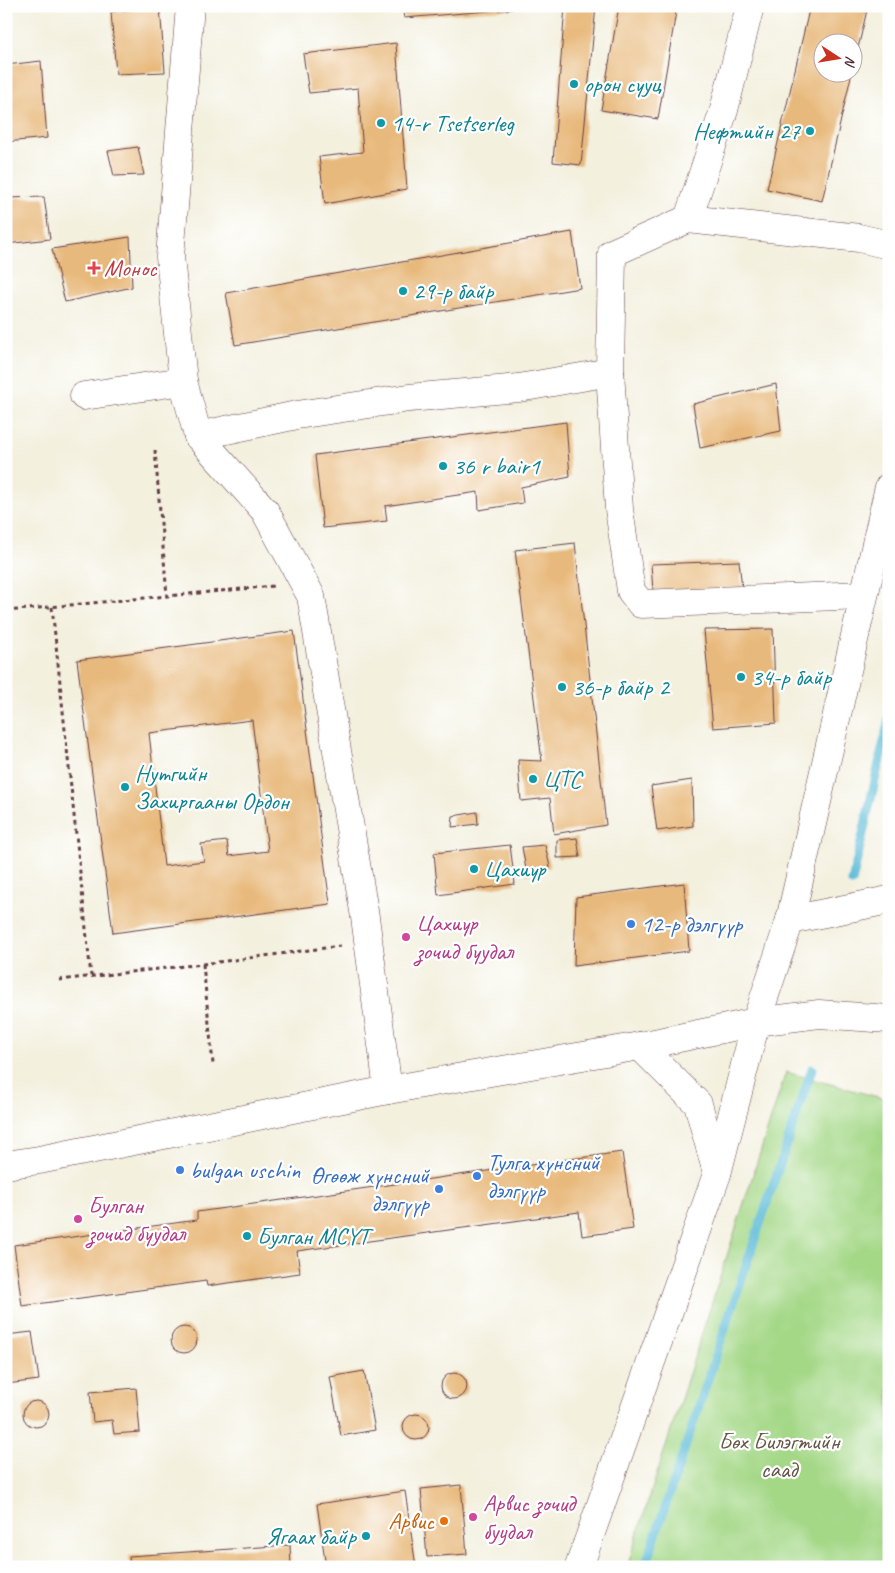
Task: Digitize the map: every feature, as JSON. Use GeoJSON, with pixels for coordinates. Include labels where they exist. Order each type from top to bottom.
{"type":"FeatureCollection","features":[{"type":"Feature","properties":{"kind":"street"},"geometry":{"type":"LineString","coordinates":[[190,6],[170,256],[183,381],[198,436],[265,511],[310,596],[368,942],[388,1090]]}},
{"type":"Feature","properties":{"kind":"street"},"geometry":{"type":"LineString","coordinates":[[688,219],[724,110],[750,6]]}},
{"type":"Feature","properties":{"kind":"street"},"geometry":{"type":"LineString","coordinates":[[863,595],[641,604],[631,591],[619,508],[610,372],[612,253],[688,219],[859,238],[889,245]]}},
{"type":"Feature","properties":{"kind":"street"},"geometry":{"type":"LineString","coordinates":[[198,436],[297,415],[409,398],[519,388],[610,372]]}},
{"type":"Feature","properties":{"kind":"street"},"geometry":{"type":"LineString","coordinates":[[84,396],[183,381]]}},
{"type":"Feature","properties":{"kind":"street"},"geometry":{"type":"LineString","coordinates":[[579,1567],[717,1174],[756,1022],[790,920],[889,487]]}},
{"type":"Feature","properties":{"kind":"street"},"geometry":{"type":"LineString","coordinates":[[790,920],[889,900]]}},
{"type":"Feature","properties":{"kind":"street"},"geometry":{"type":"LineString","coordinates":[[6,1165],[388,1090],[640,1046],[756,1022],[819,1014],[889,1019]]}},
{"type":"Feature","properties":{"kind":"street"},"geometry":{"type":"LineString","coordinates":[[640,1046],[698,1104],[717,1174]]}},
{"type":"Feature","properties":{"kind":"path"},"geometry":{"type":"LineString","coordinates":[[155,450],[167,596]]}},
{"type":"Feature","properties":{"kind":"path"},"geometry":{"type":"LineString","coordinates":[[6,611],[304,583]]}},
{"type":"Feature","properties":{"kind":"path"},"geometry":{"type":"LineString","coordinates":[[52,607],[91,976]]}},
{"type":"Feature","properties":{"kind":"path"},"geometry":{"type":"LineString","coordinates":[[59,980],[203,964],[368,942]]}},
{"type":"Feature","properties":{"kind":"path"},"geometry":{"type":"LineString","coordinates":[[203,964],[213,1064]]}},
{"type":"Feature","properties":{"kind":"path"},"geometry":{"type":"LineString","coordinates":[[886,1567],[889,1554]]}},
{"type":"Feature","properties":{"kind":"green space","name":"Бөх Билэгтийн саад"},"geometry":{"type":"Polygon","coordinates":[[[786,1072],[889,1100],[889,1567],[627,1567],[786,1072]]]}},
{"type":"Feature","properties":{"kind":"building"},"geometry":{"type":"Polygon","coordinates":[[[402,6],[512,6],[513,9],[404,18],[402,6]]]}},
{"type":"Feature","properties":{"kind":"building","name":"орон сууц"},"geometry":{"type":"Polygon","coordinates":[[[565,6],[596,6],[581,165],[553,162],[565,6]]]}},
{"type":"Feature","properties":{"kind":"building"},"geometry":{"type":"Polygon","coordinates":[[[619,6],[677,6],[658,119],[601,110],[619,6]]]}},
{"type":"Feature","properties":{"kind":"building","name":"Нефтийн 27"},"geometry":{"type":"Polygon","coordinates":[[[810,6],[868,6],[862,32],[812,32],[812,82],[850,82],[822,201],[767,189],[810,6]]]}},
{"type":"Feature","properties":{"kind":"building"},"geometry":{"type":"Polygon","coordinates":[[[160,7],[165,72],[116,74],[111,12],[160,7]]]}},
{"type":"Feature","properties":{"kind":"building","name":"14-r Tsetserleg"},"geometry":{"type":"Polygon","coordinates":[[[396,43],[407,189],[325,204],[319,157],[363,152],[358,88],[309,93],[303,54],[396,43]]]}},
{"type":"Feature","properties":{"kind":"building"},"geometry":{"type":"Polygon","coordinates":[[[41,61],[47,138],[6,142],[6,65],[41,61]]]}},
{"type":"Feature","properties":{"kind":"building"},"geometry":{"type":"Polygon","coordinates":[[[138,147],[144,175],[114,176],[108,151],[138,147]]]}},
{"type":"Feature","properties":{"kind":"building"},"geometry":{"type":"Polygon","coordinates":[[[44,197],[50,239],[6,244],[6,198],[44,197]]]}},
{"type":"Feature","properties":{"kind":"building","name":"29-р байр"},"geometry":{"type":"Polygon","coordinates":[[[572,232],[580,288],[235,345],[226,293],[572,232]]]}},
{"type":"Feature","properties":{"kind":"building","name":"Монос"},"geometry":{"type":"Polygon","coordinates":[[[130,237],[132,287],[65,302],[52,249],[130,237]]]}},
{"type":"Feature","properties":{"kind":"building"},"geometry":{"type":"Polygon","coordinates":[[[776,384],[781,431],[700,448],[693,404],[776,384]]]}},
{"type":"Feature","properties":{"kind":"building","name":"36 r bair1"},"geometry":{"type":"Polygon","coordinates":[[[566,422],[570,477],[521,487],[523,503],[479,510],[478,492],[385,506],[387,521],[323,528],[315,455],[566,422]]]}},
{"type":"Feature","properties":{"kind":"building","name":"36-р байр 2"},"geometry":{"type":"Polygon","coordinates":[[[575,543],[606,825],[554,834],[550,798],[521,801],[518,760],[542,761],[515,550],[575,543]]]}},
{"type":"Feature","properties":{"kind":"building"},"geometry":{"type":"Polygon","coordinates":[[[739,561],[742,588],[653,591],[651,564],[739,561]]]}},
{"type":"Feature","properties":{"kind":"building","name":"34-р байр"},"geometry":{"type":"Polygon","coordinates":[[[773,629],[776,723],[713,728],[704,630],[773,629]]]}},
{"type":"Feature","properties":{"kind":"building","name":"Нутгийн Захиргааны Ордон"},"geometry":{"type":"Polygon","coordinates":[[[294,631],[330,904],[113,933],[77,660],[294,631]],[[252,720],[149,733],[164,866],[204,861],[201,844],[227,841],[229,856],[268,851],[252,720]]]}},
{"type":"Feature","properties":{"kind":"building"},"geometry":{"type":"Polygon","coordinates":[[[692,780],[693,826],[657,831],[651,786],[692,780]]]}},
{"type":"Feature","properties":{"kind":"building"},"geometry":{"type":"Polygon","coordinates":[[[477,812],[478,824],[452,827],[453,816],[477,812]]]}},
{"type":"Feature","properties":{"kind":"building"},"geometry":{"type":"Polygon","coordinates":[[[577,838],[580,857],[557,858],[557,840],[577,838]]]}},
{"type":"Feature","properties":{"kind":"building","name":"Цахиур"},"geometry":{"type":"Polygon","coordinates":[[[510,845],[515,884],[438,895],[434,853],[510,845]]]}},
{"type":"Feature","properties":{"kind":"building","name":"Цахиур"},"geometry":{"type":"Polygon","coordinates":[[[545,845],[550,867],[527,875],[522,847],[545,845]]]}},
{"type":"Feature","properties":{"kind":"building","name":"12-р дэлгүүр"},"geometry":{"type":"Polygon","coordinates":[[[684,883],[689,951],[574,966],[576,897],[684,883]]]}},
{"type":"Feature","properties":{"kind":"building"},"geometry":{"type":"Polygon","coordinates":[[[622,1152],[633,1229],[582,1236],[579,1212],[297,1251],[300,1273],[207,1286],[206,1281],[22,1306],[14,1245],[197,1220],[197,1212],[622,1152]]]}},
{"type":"Feature","properties":{"kind":"building"},"geometry":{"type":"Polygon","coordinates":[[[184,1327],[193,1331],[197,1340],[193,1349],[184,1353],[175,1349],[171,1340],[175,1331],[184,1327]]]}},
{"type":"Feature","properties":{"kind":"building"},"geometry":{"type":"Polygon","coordinates":[[[32,1332],[39,1380],[6,1384],[6,1335],[32,1332]]]}},
{"type":"Feature","properties":{"kind":"building"},"geometry":{"type":"Polygon","coordinates":[[[364,1371],[375,1430],[341,1436],[330,1377],[364,1371]]]}},
{"type":"Feature","properties":{"kind":"building"},"geometry":{"type":"Polygon","coordinates":[[[454,1373],[463,1377],[467,1386],[463,1395],[454,1399],[445,1395],[441,1386],[445,1377],[454,1373]]]}},
{"type":"Feature","properties":{"kind":"building"},"geometry":{"type":"Polygon","coordinates":[[[136,1388],[140,1432],[114,1434],[112,1420],[93,1422],[90,1392],[136,1388]]]}},
{"type":"Feature","properties":{"kind":"building"},"geometry":{"type":"Polygon","coordinates":[[[36,1401],[45,1405],[49,1414],[45,1423],[36,1427],[27,1423],[23,1414],[27,1405],[36,1401]]]}},
{"type":"Feature","properties":{"kind":"building"},"geometry":{"type":"Polygon","coordinates":[[[416,1414],[425,1418],[429,1427],[425,1436],[416,1440],[407,1436],[403,1427],[407,1418],[416,1414]]]}},
{"type":"Feature","properties":{"kind":"building","name":"Арвис"},"geometry":{"type":"Polygon","coordinates":[[[461,1485],[467,1554],[427,1557],[421,1489],[461,1485]]]}},
{"type":"Feature","properties":{"kind":"building","name":"Ягаах байр"},"geometry":{"type":"Polygon","coordinates":[[[405,1491],[416,1567],[326,1567],[317,1504],[405,1491]]]}},
{"type":"Feature","properties":{"kind":"building"},"geometry":{"type":"Polygon","coordinates":[[[290,1545],[291,1567],[130,1567],[129,1556],[290,1545]]]}},
{"type":"Feature","properties":{"kind":"waterway"},"geometry":{"type":"LineString","coordinates":[[852,882],[889,719]]}},
{"type":"Feature","properties":{"kind":"waterway"},"geometry":{"type":"LineString","coordinates":[[645,1567],[812,1069]]}},
{"type":"Feature","properties":{"kind":"place","name":"орон сууц"},"geometry":{"type":"Point","coordinates":[574,84]}},
{"type":"Feature","properties":{"kind":"place","name":"14-r Tsetserleg"},"geometry":{"type":"Point","coordinates":[381,123]}},
{"type":"Feature","properties":{"kind":"place","name":"Нефтийн 27"},"geometry":{"type":"Point","coordinates":[810,131]}},
{"type":"Feature","properties":{"kind":"place","name":"Монос"},"geometry":{"type":"Point","coordinates":[94,268]}},
{"type":"Feature","properties":{"kind":"place","name":"29-р байр"},"geometry":{"type":"Point","coordinates":[403,291]}},
{"type":"Feature","properties":{"kind":"place","name":"36 r bair1"},"geometry":{"type":"Point","coordinates":[443,466]}},
{"type":"Feature","properties":{"kind":"place","name":"34-р байр"},"geometry":{"type":"Point","coordinates":[741,677]}},
{"type":"Feature","properties":{"kind":"place","name":"36-р байр 2"},"geometry":{"type":"Point","coordinates":[562,687]}},
{"type":"Feature","properties":{"kind":"place","name":"ЦТС"},"geometry":{"type":"Point","coordinates":[533,779]}},
{"type":"Feature","properties":{"kind":"place","name":"Нутгийн Захиргааны Ордон"},"geometry":{"type":"Point","coordinates":[125,787]}},
{"type":"Feature","properties":{"kind":"place","name":"Цахиур"},"geometry":{"type":"Point","coordinates":[474,869]}},
{"type":"Feature","properties":{"kind":"place","name":"12-р дэлгүүр"},"geometry":{"type":"Point","coordinates":[631,924]}},
{"type":"Feature","properties":{"kind":"place","name":"Цахиур зочид буудал"},"geometry":{"type":"Point","coordinates":[406,937]}},
{"type":"Feature","properties":{"kind":"place","name":"bulgan uschin"},"geometry":{"type":"Point","coordinates":[180,1170]}},
{"type":"Feature","properties":{"kind":"place","name":"Тулга хүнсний дэлгүүр"},"geometry":{"type":"Point","coordinates":[477,1176]}},
{"type":"Feature","properties":{"kind":"place","name":"Өгөөж хүнсний дэлгүүр"},"geometry":{"type":"Point","coordinates":[439,1189]}},
{"type":"Feature","properties":{"kind":"place","name":"Булган зочид буудал"},"geometry":{"type":"Point","coordinates":[78,1219]}},
{"type":"Feature","properties":{"kind":"place","name":"Булган МСҮТ"},"geometry":{"type":"Point","coordinates":[247,1236]}},
{"type":"Feature","properties":{"kind":"place","name":"Арвис зочид буудал"},"geometry":{"type":"Point","coordinates":[473,1517]}},
{"type":"Feature","properties":{"kind":"place","name":"Арвис"},"geometry":{"type":"Point","coordinates":[444,1521]}},
{"type":"Feature","properties":{"kind":"place","name":"Ягаах байр"},"geometry":{"type":"Point","coordinates":[366,1536]}}]}
